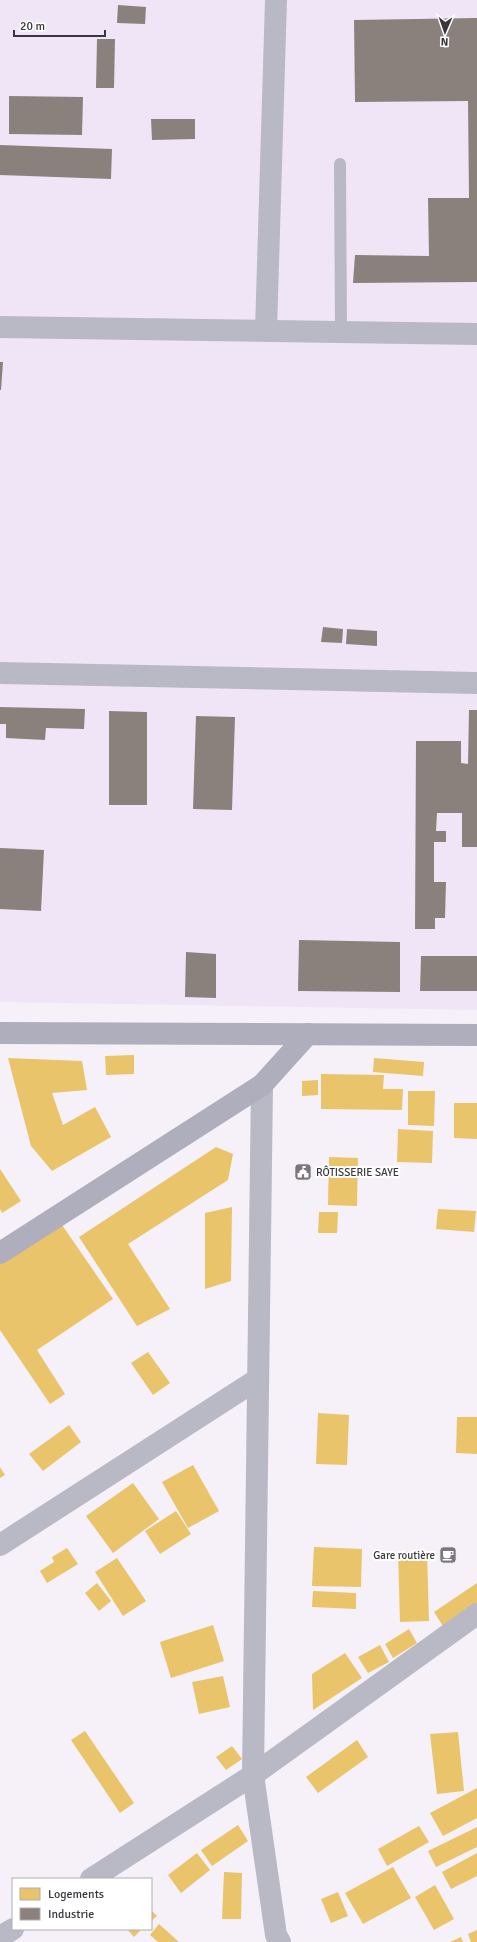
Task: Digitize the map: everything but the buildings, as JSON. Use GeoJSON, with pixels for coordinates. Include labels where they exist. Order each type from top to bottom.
{"type":"FeatureCollection","features":[{"type":"Feature","properties":{"kind":"main road"},"geometry":{"type":"LineString","coordinates":[[0,1033],[477,1035]]}},
{"type":"Feature","properties":{"kind":"main road"},"geometry":{"type":"LineString","coordinates":[[0,1253],[262,1085],[308,1034]]}},
{"type":"Feature","properties":{"kind":"street"},"geometry":{"type":"LineString","coordinates":[[266,330],[276,0]]}},
{"type":"Feature","properties":{"kind":"street"},"geometry":{"type":"LineString","coordinates":[[0,327],[477,334]]}},
{"type":"Feature","properties":{"kind":"street"},"geometry":{"type":"LineString","coordinates":[[0,674],[477,683]]}},
{"type":"Feature","properties":{"kind":"street"},"geometry":{"type":"LineString","coordinates":[[262,1085],[253,1775],[276,1935],[280,1942]]}},
{"type":"Feature","properties":{"kind":"street"},"geometry":{"type":"LineString","coordinates":[[0,1545],[258,1379]]}},
{"type":"Feature","properties":{"kind":"street"},"geometry":{"type":"LineString","coordinates":[[93,1878],[253,1775],[477,1614]]}},
{"type":"Feature","properties":{"kind":"street"},"geometry":{"type":"LineString","coordinates":[[0,1937],[12,1930]]}},
{"type":"Feature","properties":{"kind":"lane"},"geometry":{"type":"LineString","coordinates":[[340,164],[341,332]]}},
{"type":"Feature","properties":{"kind":"shaded area"},"geometry":{"type":"Polygon","coordinates":[[[0,0],[477,0],[477,1010],[0,1002],[0,0]]]}},
{"type":"Feature","properties":{"kind":"place","name":"RÔTISSERIE SAYE"},"geometry":{"type":"Point","coordinates":[303,1172]}},
{"type":"Feature","properties":{"kind":"place","name":"Gare routière"},"geometry":{"type":"Point","coordinates":[448,1555]}}]}
